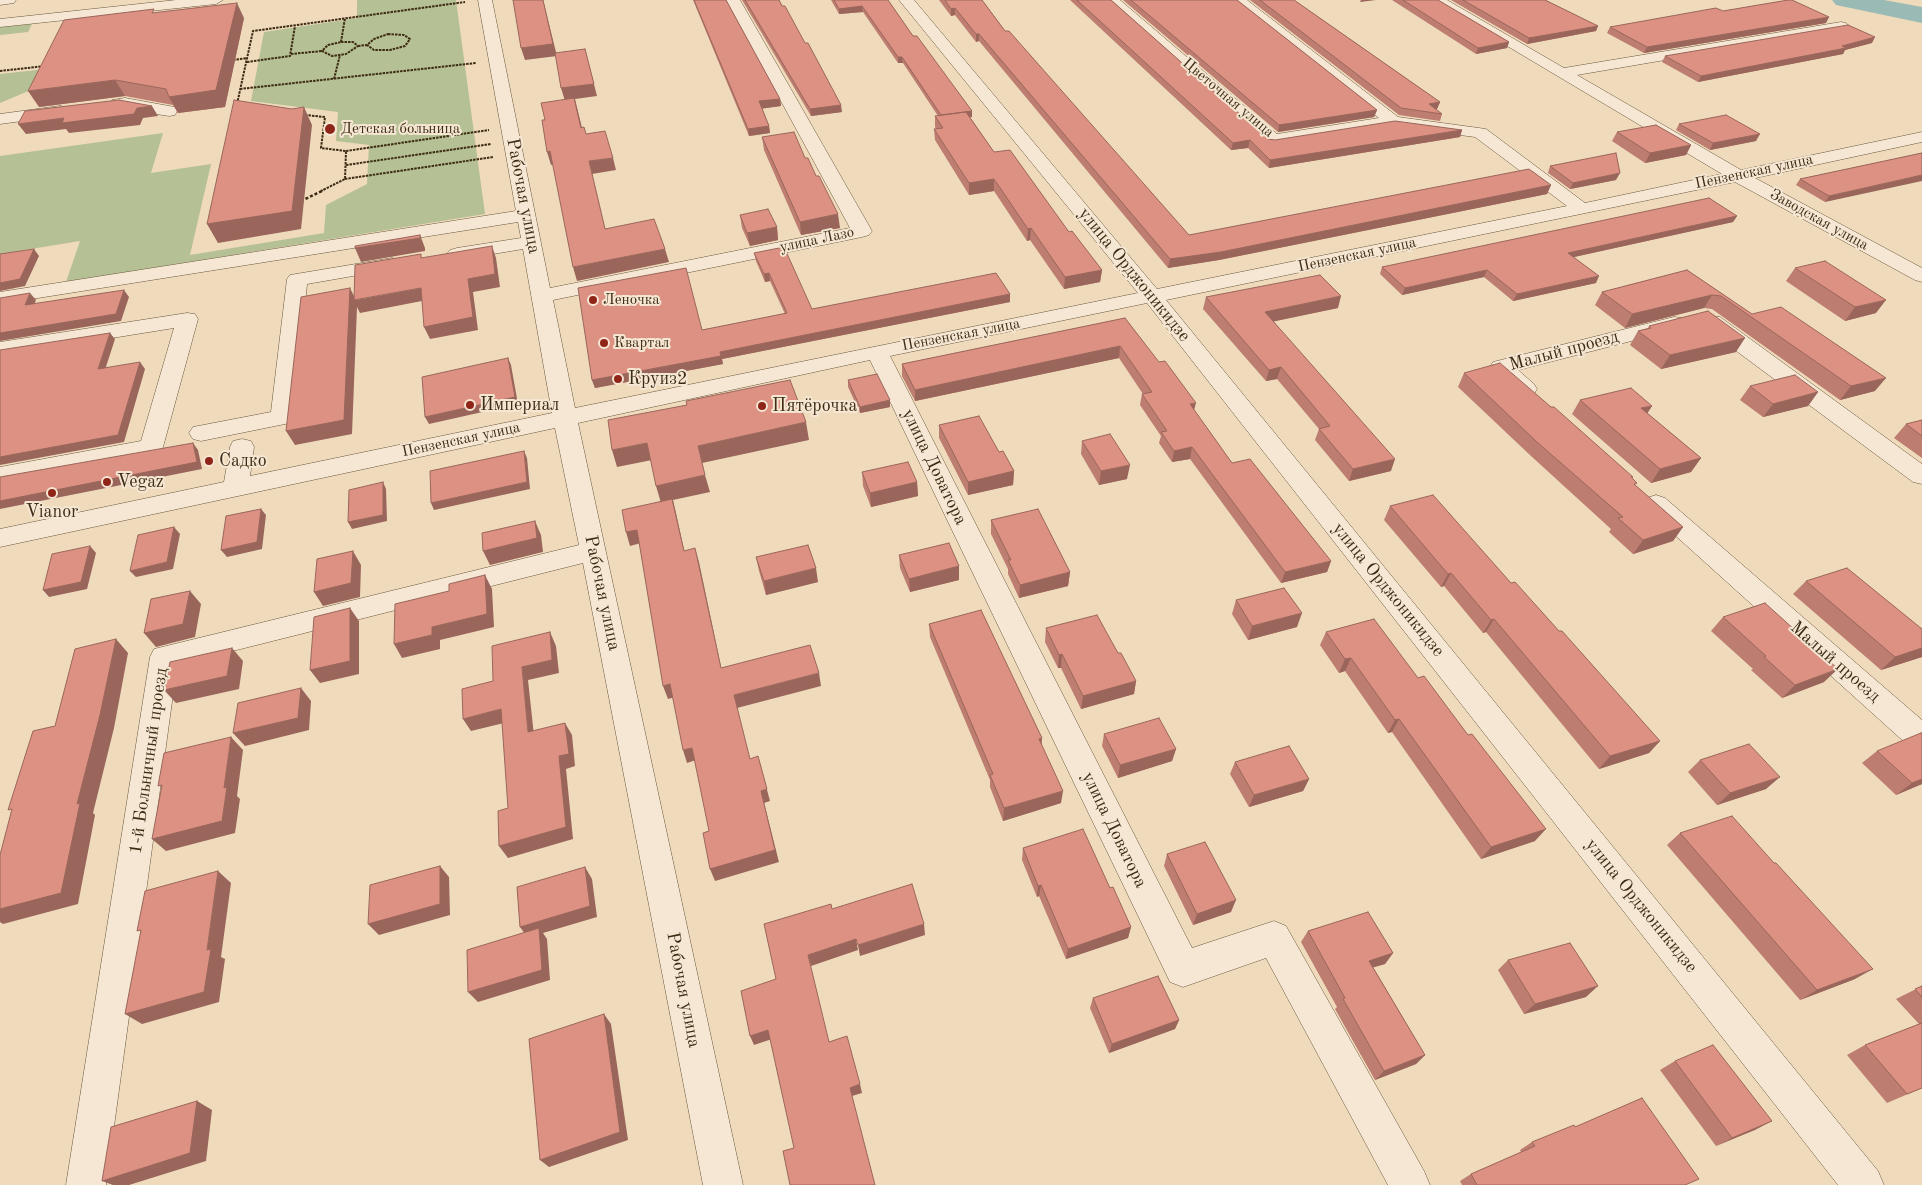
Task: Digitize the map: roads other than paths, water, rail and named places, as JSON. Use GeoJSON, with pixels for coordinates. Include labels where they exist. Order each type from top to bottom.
{"type":"FeatureCollection","features":[{"type":"Feature","properties":{"kind":"street"},"geometry":{"type":"LineString","coordinates":[[0,1],[9,0]]}},
{"type":"Feature","properties":{"kind":"street","name":"улица Лазо"},"geometry":{"type":"LineString","coordinates":[[542,296],[862,231],[733,0]]}},
{"type":"Feature","properties":{"kind":"street","name":"улица Орджоникидзе"},"geometry":{"type":"LineString","coordinates":[[906,0],[1153,297],[1864,1185]]}},
{"type":"Feature","properties":{"kind":"street","name":"Цветочная улица"},"geometry":{"type":"LineString","coordinates":[[1112,0],[1273,140],[1393,121],[1480,133],[1582,209]]}},
{"type":"Feature","properties":{"kind":"street"},"geometry":{"type":"LineString","coordinates":[[1238,0],[1393,121]]}},
{"type":"Feature","properties":{"kind":"street","name":"Заводская улица"},"geometry":{"type":"LineString","coordinates":[[1437,0],[1738,176],[1922,276]]}},
{"type":"Feature","properties":{"kind":"street"},"geometry":{"type":"LineString","coordinates":[[0,23],[208,1]]}},
{"type":"Feature","properties":{"kind":"street","name":"Рабочая улица"},"geometry":{"type":"LineString","coordinates":[[477,1],[496,61],[565,418],[594,551],[723,1185]]}},
{"type":"Feature","properties":{"kind":"street"},"geometry":{"type":"LineString","coordinates":[[1562,73],[1841,26]]}},
{"type":"Feature","properties":{"kind":"street"},"geometry":{"type":"LineString","coordinates":[[98,106],[125,103],[170,111]]}},
{"type":"Feature","properties":{"kind":"street"},"geometry":{"type":"LineString","coordinates":[[0,119],[80,108]]}},
{"type":"Feature","properties":{"kind":"street","name":"Пензенская улица"},"geometry":{"type":"LineString","coordinates":[[0,538],[877,352],[1582,209],[1922,137]]}},
{"type":"Feature","properties":{"kind":"street"},"geometry":{"type":"LineString","coordinates":[[0,298],[527,215]]}},
{"type":"Feature","properties":{"kind":"street"},"geometry":{"type":"LineString","coordinates":[[439,257],[532,242]]}},
{"type":"Feature","properties":{"kind":"street"},"geometry":{"type":"LineString","coordinates":[[200,433],[282,418],[297,279],[410,261]]}},
{"type":"Feature","properties":{"kind":"street","name":"Малый проезд"},"geometry":{"type":"LineString","coordinates":[[1545,406],[1501,367],[1704,316],[1922,476]]}},
{"type":"Feature","properties":{"kind":"street"},"geometry":{"type":"LineString","coordinates":[[0,349],[187,319],[151,447],[0,475]]}},
{"type":"Feature","properties":{"kind":"street","name":"улица Доватора"},"geometry":{"type":"LineString","coordinates":[[877,352],[1183,969],[1274,938],[1410,1185]]}},
{"type":"Feature","properties":{"kind":"street"},"geometry":{"type":"LineString","coordinates":[[236,488],[242,446]]}},
{"type":"Feature","properties":{"kind":"street","name":"Малый проезд"},"geometry":{"type":"LineString","coordinates":[[1641,491],[1922,739]]}},
{"type":"Feature","properties":{"kind":"street","name":"1-й Больничный проезд"},"geometry":{"type":"LineString","coordinates":[[86,1185],[164,657],[594,551]]}},
{"type":"Feature","properties":{"kind":"waterway"},"geometry":{"type":"LineString","coordinates":[[1845,0],[1922,15]]}},
{"type":"Feature","properties":{"kind":"place","name":"Детская больница"},"geometry":{"type":"Point","coordinates":[330,129]}},
{"type":"Feature","properties":{"kind":"place","name":"Леночка"},"geometry":{"type":"Point","coordinates":[593,300]}},
{"type":"Feature","properties":{"kind":"place","name":"Квартал"},"geometry":{"type":"Point","coordinates":[604,343]}},
{"type":"Feature","properties":{"kind":"place","name":"Круиз2"},"geometry":{"type":"Point","coordinates":[618,379]}},
{"type":"Feature","properties":{"kind":"place","name":"Империал"},"geometry":{"type":"Point","coordinates":[470,405]}},
{"type":"Feature","properties":{"kind":"place","name":"Пятёрочка"},"geometry":{"type":"Point","coordinates":[762,406]}},
{"type":"Feature","properties":{"kind":"place","name":"Садко"},"geometry":{"type":"Point","coordinates":[209,461]}},
{"type":"Feature","properties":{"kind":"place","name":"Vegaz"},"geometry":{"type":"Point","coordinates":[107,482]}},
{"type":"Feature","properties":{"kind":"place","name":"Vianor"},"geometry":{"type":"Point","coordinates":[52,493]}}]}
